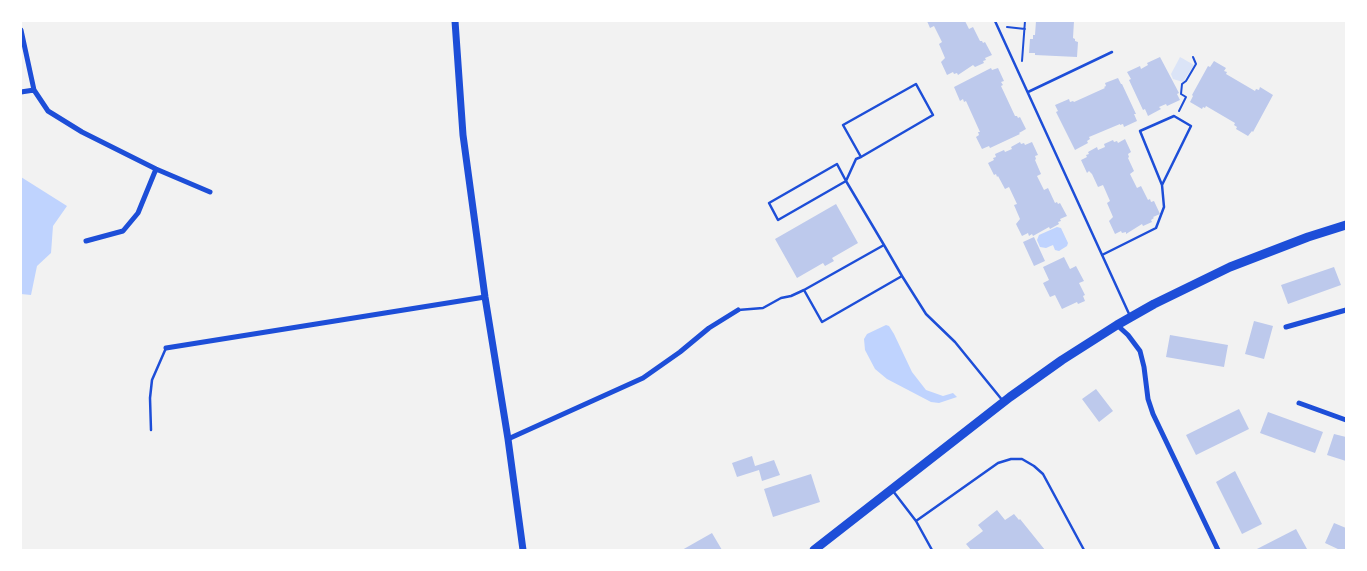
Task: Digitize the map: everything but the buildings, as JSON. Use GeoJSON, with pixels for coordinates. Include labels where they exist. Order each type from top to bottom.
{"type":"FeatureCollection","features":[{"type":"Feature","properties":{"kind":"main road"},"geometry":{"type":"LineString","coordinates":[[814,550],[1004,402],[1062,360],[1117,325],[1230,267],[1308,237],[1346,225]]}},
{"type":"Feature","properties":{"kind":"street"},"geometry":{"type":"LineString","coordinates":[[455,21],[463,135],[523,550]]}},
{"type":"Feature","properties":{"kind":"street"},"geometry":{"type":"LineString","coordinates":[[21,30],[34,90],[48,111],[82,132],[156,169],[210,192]]}},
{"type":"Feature","properties":{"kind":"street"},"geometry":{"type":"LineString","coordinates":[[21,92],[34,90]]}},
{"type":"Feature","properties":{"kind":"street"},"geometry":{"type":"LineString","coordinates":[[86,241],[123,231],[138,213],[156,169]]}},
{"type":"Feature","properties":{"kind":"street"},"geometry":{"type":"LineString","coordinates":[[166,348],[485,297]]}},
{"type":"Feature","properties":{"kind":"street"},"geometry":{"type":"LineString","coordinates":[[508,440],[643,378],[680,352],[709,328],[738,310]]}},
{"type":"Feature","properties":{"kind":"street"},"geometry":{"type":"LineString","coordinates":[[1286,327],[1346,310]]}},
{"type":"Feature","properties":{"kind":"street"},"geometry":{"type":"LineString","coordinates":[[1117,325],[1128,335],[1140,352],[1148,399],[1153,414],[1218,550]]}},
{"type":"Feature","properties":{"kind":"street"},"geometry":{"type":"LineString","coordinates":[[1299,403],[1346,420]]}},
{"type":"Feature","properties":{"kind":"lane"},"geometry":{"type":"LineString","coordinates":[[995,21],[1130,318]]}},
{"type":"Feature","properties":{"kind":"lane"},"geometry":{"type":"LineString","coordinates":[[1028,92],[1112,52]]}},
{"type":"Feature","properties":{"kind":"lane"},"geometry":{"type":"LineString","coordinates":[[861,157],[843,125],[916,84],[934,116],[856,160],[846,181],[778,220],[769,203],[837,164],[846,181],[902,276],[926,314],[954,342],[1004,402]]}},
{"type":"Feature","properties":{"kind":"lane"},"geometry":{"type":"LineString","coordinates":[[1102,255],[1156,228],[1164,207],[1162,185],[1140,131],[1174,116],[1191,126],[1162,185]]}},
{"type":"Feature","properties":{"kind":"lane"},"geometry":{"type":"LineString","coordinates":[[738,310],[763,308],[781,298],[804,290],[884,245]]}},
{"type":"Feature","properties":{"kind":"lane"},"geometry":{"type":"LineString","coordinates":[[804,290],[822,322],[902,276]]}},
{"type":"Feature","properties":{"kind":"lane"},"geometry":{"type":"LineString","coordinates":[[151,430],[150,398],[152,380],[166,348]]}},
{"type":"Feature","properties":{"kind":"lane"},"geometry":{"type":"LineString","coordinates":[[916,521],[998,463],[1011,459],[1022,459],[1043,474],[1084,550]]}},
{"type":"Feature","properties":{"kind":"lane"},"geometry":{"type":"LineString","coordinates":[[892,490],[916,521],[932,550]]}},
{"type":"Feature","properties":{"kind":"path"},"geometry":{"type":"LineString","coordinates":[[1021,78],[1025,21]]}},
{"type":"Feature","properties":{"kind":"path"},"geometry":{"type":"LineString","coordinates":[[997,26],[1025,29]]}},
{"type":"Feature","properties":{"kind":"path"},"geometry":{"type":"LineString","coordinates":[[1176,117],[1186,97],[1181,94],[1182,84],[1186,81],[1196,64],[1193,56]]}},
{"type":"Feature","properties":{"kind":"shaded area"},"geometry":{"type":"Polygon","coordinates":[[[1180,57],[1194,65],[1183,82],[1173,79],[1171,74],[1180,57]]]}},
{"type":"Feature","properties":{"kind":"water"},"geometry":{"type":"Polygon","coordinates":[[[21,177],[67,206],[53,226],[51,253],[37,266],[31,295],[21,294],[21,177]]]}},
{"type":"Feature","properties":{"kind":"water"},"geometry":{"type":"Polygon","coordinates":[[[1057,227],[1061,228],[1068,243],[1067,246],[1059,251],[1055,250],[1053,245],[1046,248],[1040,247],[1037,240],[1039,235],[1057,227]]]}},
{"type":"Feature","properties":{"kind":"water"},"geometry":{"type":"Polygon","coordinates":[[[886,325],[889,326],[894,334],[912,372],[926,390],[943,396],[953,393],[957,397],[939,403],[931,402],[887,379],[875,369],[865,350],[864,339],[867,334],[886,325]]]}}]}
